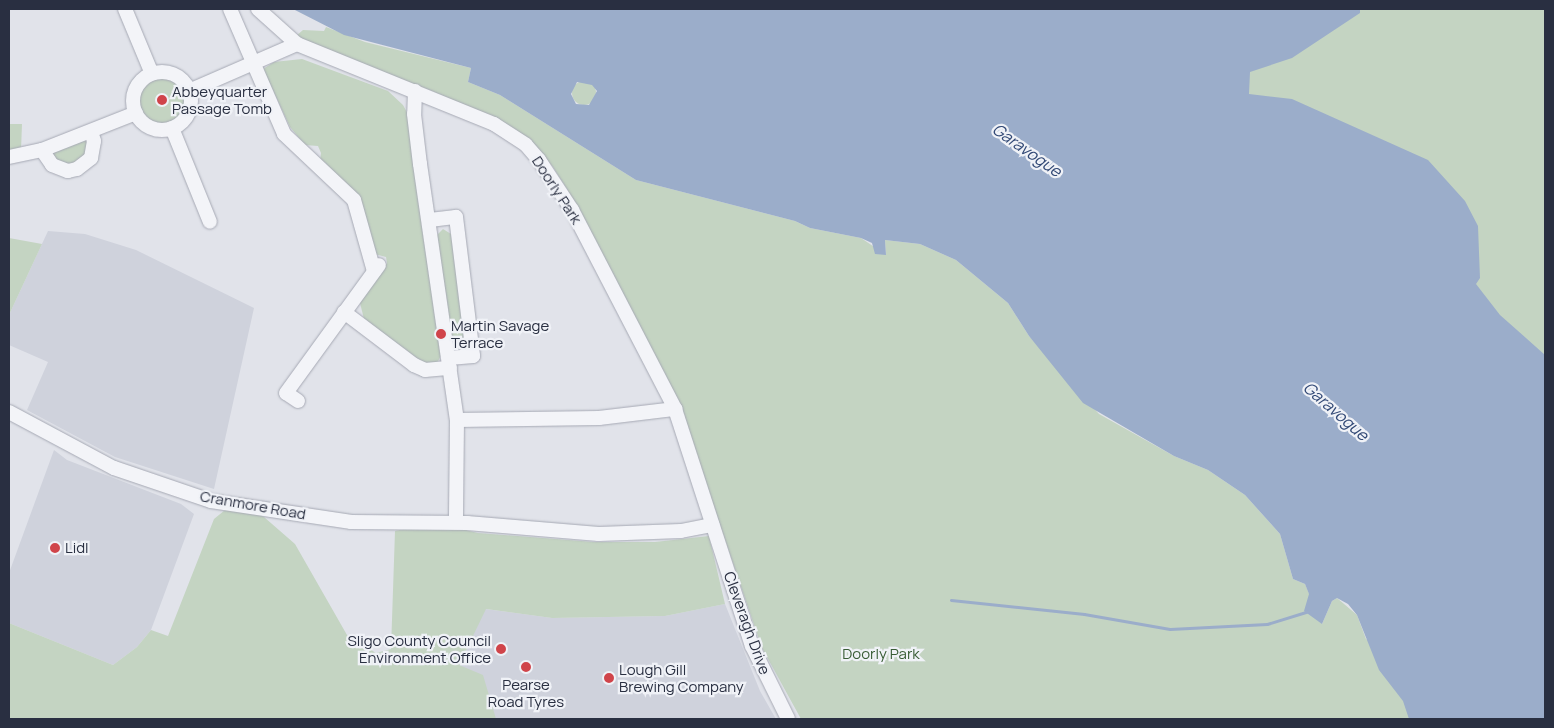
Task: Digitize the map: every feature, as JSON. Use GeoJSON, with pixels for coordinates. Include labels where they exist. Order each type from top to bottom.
{"type":"FeatureCollection","features":[{"type":"Feature","properties":{"kind":"street"},"geometry":{"type":"LineString","coordinates":[[125,9],[152,74]]}},
{"type":"Feature","properties":{"kind":"street"},"geometry":{"type":"LineString","coordinates":[[230,9],[252,64],[284,134],[354,200],[377,267],[286,393],[298,402]]}},
{"type":"Feature","properties":{"kind":"street","name":"Doorly Park"},"geometry":{"type":"LineString","coordinates":[[258,9],[297,44],[494,124],[526,146],[539,160],[572,210],[675,409],[712,525]]}},
{"type":"Feature","properties":{"kind":"street"},"geometry":{"type":"LineString","coordinates":[[189,90],[297,44]]}},
{"type":"Feature","properties":{"kind":"street"},"geometry":{"type":"LineString","coordinates":[[164,72],[175,75],[189,90],[188,113],[172,128],[150,127],[136,113],[134,93],[140,82],[152,74],[164,72]]}},
{"type":"Feature","properties":{"kind":"street"},"geometry":{"type":"LineString","coordinates":[[415,92],[414,121],[430,220],[457,420],[456,522],[600,534],[681,531],[712,525]]}},
{"type":"Feature","properties":{"kind":"street"},"geometry":{"type":"LineString","coordinates":[[9,157],[42,150],[136,113]]}},
{"type":"Feature","properties":{"kind":"street"},"geometry":{"type":"LineString","coordinates":[[172,128],[210,222]]}},
{"type":"Feature","properties":{"kind":"street"},"geometry":{"type":"LineString","coordinates":[[42,150],[52,165],[68,171],[77,169],[91,158],[94,141],[91,132]]}},
{"type":"Feature","properties":{"kind":"street"},"geometry":{"type":"LineString","coordinates":[[344,312],[414,365],[425,370],[473,356],[456,217],[430,220]]}},
{"type":"Feature","properties":{"kind":"street"},"geometry":{"type":"LineString","coordinates":[[457,420],[598,418],[675,409]]}},
{"type":"Feature","properties":{"kind":"street","name":"Cranmore Road"},"geometry":{"type":"LineString","coordinates":[[9,412],[114,468],[212,501],[351,522],[456,522]]}},
{"type":"Feature","properties":{"kind":"street","name":"Cleveragh Drive"},"geometry":{"type":"LineString","coordinates":[[712,525],[752,646],[788,719]]}},
{"type":"Feature","properties":{"kind":"shaded area"},"geometry":{"type":"Polygon","coordinates":[[[48,231],[85,234],[136,250],[254,308],[214,489],[115,457],[27,410],[48,362],[9,345],[9,315],[48,231]]]}},
{"type":"Feature","properties":{"kind":"shaded area"},"geometry":{"type":"Polygon","coordinates":[[[54,450],[67,460],[181,504],[194,514],[151,630],[137,647],[113,665],[9,623],[9,573],[54,450]]]}},
{"type":"Feature","properties":{"kind":"shaded area"},"geometry":{"type":"Polygon","coordinates":[[[725,604],[760,691],[776,719],[496,719],[459,665],[485,609],[552,618],[665,616],[725,604]]]}},
{"type":"Feature","properties":{"kind":"green space"},"geometry":{"type":"Polygon","coordinates":[[[1099,9],[1545,9],[1545,444],[1099,9]]]}},
{"type":"Feature","properties":{"kind":"green space"},"geometry":{"type":"Polygon","coordinates":[[[326,27],[365,42],[471,68],[468,82],[500,95],[636,180],[795,221],[810,228],[861,238],[886,255],[885,240],[920,244],[956,260],[1008,303],[1029,336],[1099,414],[1174,456],[1208,470],[1245,495],[1280,534],[1293,579],[1305,584],[1322,624],[1332,601],[1337,598],[1357,615],[1366,639],[1517,719],[801,719],[762,648],[698,461],[577,205],[553,167],[542,154],[488,116],[432,91],[326,52],[296,36],[303,30],[324,31],[326,27]]]}},
{"type":"Feature","properties":{"kind":"green space"},"geometry":{"type":"Polygon","coordinates":[[[302,59],[388,91],[403,105],[409,116],[443,352],[437,363],[427,366],[364,319],[360,303],[363,295],[387,263],[386,257],[371,253],[360,202],[326,171],[326,163],[320,162],[321,153],[318,146],[305,145],[290,127],[270,84],[260,71],[274,62],[302,59]]]}},
{"type":"Feature","properties":{"kind":"green space"},"geometry":{"type":"Polygon","coordinates":[[[162,77],[171,79],[179,84],[184,92],[186,101],[184,110],[179,118],[171,123],[162,125],[153,123],[145,118],[140,110],[138,101],[140,92],[145,84],[153,79],[162,77]]]}},
{"type":"Feature","properties":{"kind":"green space"},"geometry":{"type":"Polygon","coordinates":[[[584,81],[589,82],[595,88],[595,98],[589,104],[584,105],[579,104],[573,98],[572,93],[573,88],[579,82],[584,81]]]}},
{"type":"Feature","properties":{"kind":"green space"},"geometry":{"type":"Polygon","coordinates":[[[9,124],[22,124],[21,150],[9,152],[9,124]]]}},
{"type":"Feature","properties":{"kind":"green space"},"geometry":{"type":"Polygon","coordinates":[[[87,140],[87,151],[80,161],[69,165],[58,162],[51,152],[87,140]]]}},
{"type":"Feature","properties":{"kind":"green space"},"geometry":{"type":"Polygon","coordinates":[[[443,229],[451,234],[466,339],[459,345],[452,342],[437,235],[443,229]]]}},
{"type":"Feature","properties":{"kind":"green space"},"geometry":{"type":"Polygon","coordinates":[[[9,238],[42,244],[9,315],[9,238]]]}},
{"type":"Feature","properties":{"kind":"green space"},"geometry":{"type":"Polygon","coordinates":[[[225,510],[250,510],[264,517],[295,544],[347,635],[376,653],[391,649],[395,531],[409,528],[461,529],[478,533],[594,542],[655,542],[709,536],[725,604],[665,616],[552,618],[486,609],[459,665],[483,675],[496,719],[9,719],[9,623],[113,665],[137,647],[151,630],[168,636],[214,519],[225,510]]]}},
{"type":"Feature","properties":{"kind":"water","name":"Garavogue"},"geometry":{"type":"Polygon","coordinates":[[[293,9],[1360,9],[1360,13],[1292,58],[1250,72],[1249,94],[1292,99],[1428,160],[1465,201],[1478,226],[1480,278],[1476,284],[1500,315],[1545,355],[1545,719],[1409,719],[1403,701],[1379,670],[1357,615],[1348,604],[1337,598],[1332,601],[1322,624],[1304,611],[1309,594],[1305,584],[1293,579],[1280,534],[1245,495],[1208,470],[1174,456],[1083,403],[1029,336],[1008,303],[956,260],[920,244],[885,240],[886,255],[875,254],[872,243],[861,238],[810,228],[795,221],[636,180],[500,95],[468,82],[471,68],[344,35],[293,9]],[[577,82],[571,94],[576,104],[589,105],[597,91],[592,85],[577,82]]]}},
{"type":"Feature","properties":{"kind":"waterway"},"geometry":{"type":"LineString","coordinates":[[951,600],[1084,614],[1170,629],[1267,624],[1309,611]]}},
{"type":"Feature","properties":{"kind":"place","name":"Abbeyquarter Passage Tomb"},"geometry":{"type":"Point","coordinates":[162,100]}},
{"type":"Feature","properties":{"kind":"place","name":"Martin Savage Terrace"},"geometry":{"type":"Point","coordinates":[441,334]}},
{"type":"Feature","properties":{"kind":"place","name":"Lidl"},"geometry":{"type":"Point","coordinates":[55,548]}},
{"type":"Feature","properties":{"kind":"place","name":"Sligo County Council Environment Office"},"geometry":{"type":"Point","coordinates":[501,649]}},
{"type":"Feature","properties":{"kind":"place","name":"Pearse Road Tyres"},"geometry":{"type":"Point","coordinates":[526,667]}},
{"type":"Feature","properties":{"kind":"place","name":"Lough Gill Brewing Company"},"geometry":{"type":"Point","coordinates":[609,678]}}]}
